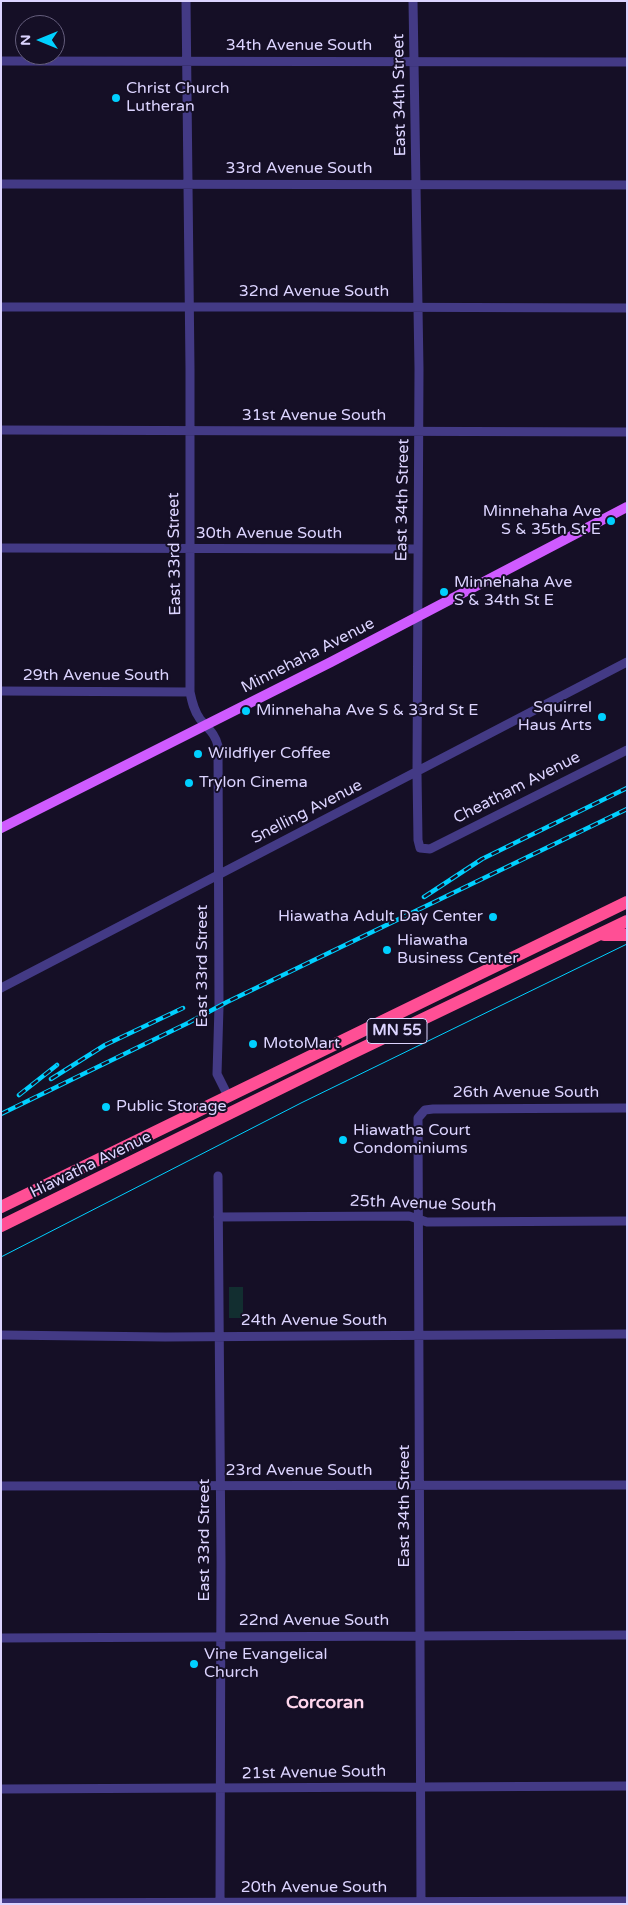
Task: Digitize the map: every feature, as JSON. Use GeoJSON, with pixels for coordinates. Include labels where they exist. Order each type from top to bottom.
{"type":"FeatureCollection","features":[{"type":"Feature","properties":{"kind":"highway","name":"Hiawatha Avenue"},"geometry":{"type":"LineString","coordinates":[[1,1207],[627,902]]}},
{"type":"Feature","properties":{"kind":"highway","name":"Hiawatha Avenue"},"geometry":{"type":"LineString","coordinates":[[1,1226],[54,1202],[348,1055],[627,921]]}},
{"type":"Feature","properties":{"kind":"highway"},"geometry":{"type":"LineString","coordinates":[[594,936],[627,935]]}},
{"type":"Feature","properties":{"kind":"highway"},"geometry":{"type":"LineString","coordinates":[[1,1236],[54,1202]]}},
{"type":"Feature","properties":{"kind":"main road","name":"Minnehaha Avenue"},"geometry":{"type":"LineString","coordinates":[[1,828],[206,725],[627,507]]}},
{"type":"Feature","properties":{"kind":"street","name":"East 33rd Street"},"geometry":{"type":"LineString","coordinates":[[186,1],[190,308],[190,692],[193,707],[214,734],[218,746],[217,1074],[228,1096]]}},
{"type":"Feature","properties":{"kind":"street","name":"East 34th Street"},"geometry":{"type":"LineString","coordinates":[[413,1],[418,306],[417,773],[418,840],[420,848]]}},
{"type":"Feature","properties":{"kind":"street","name":"34th Avenue South"},"geometry":{"type":"LineString","coordinates":[[1,61],[627,62]]}},
{"type":"Feature","properties":{"kind":"street","name":"33rd Avenue South"},"geometry":{"type":"LineString","coordinates":[[1,184],[627,185]]}},
{"type":"Feature","properties":{"kind":"street","name":"32nd Avenue South"},"geometry":{"type":"LineString","coordinates":[[1,307],[418,306],[627,308]]}},
{"type":"Feature","properties":{"kind":"street","name":"31st Avenue South"},"geometry":{"type":"LineString","coordinates":[[1,430],[627,432]]}},
{"type":"Feature","properties":{"kind":"street","name":"30th Avenue South"},"geometry":{"type":"LineString","coordinates":[[1,548],[417,549]]}},
{"type":"Feature","properties":{"kind":"street","name":"Snelling Avenue"},"geometry":{"type":"LineString","coordinates":[[1,988],[627,662]]}},
{"type":"Feature","properties":{"kind":"street","name":"29th Avenue South"},"geometry":{"type":"LineString","coordinates":[[1,691],[190,692]]}},
{"type":"Feature","properties":{"kind":"street","name":"Cheatham Avenue"},"geometry":{"type":"LineString","coordinates":[[420,848],[430,849],[627,750]]}},
{"type":"Feature","properties":{"kind":"street","name":"26th Avenue South"},"geometry":{"type":"LineString","coordinates":[[425,1110],[627,1108]]}},
{"type":"Feature","properties":{"kind":"street","name":"East 34th Street"},"geometry":{"type":"LineString","coordinates":[[421,1903],[418,1118],[425,1110]]}},
{"type":"Feature","properties":{"kind":"street","name":"East 33rd Street"},"geometry":{"type":"LineString","coordinates":[[218,1176],[220,1903]]}},
{"type":"Feature","properties":{"kind":"street","name":"25th Avenue South"},"geometry":{"type":"LineString","coordinates":[[218,1217],[409,1216],[427,1222],[627,1221]]}},
{"type":"Feature","properties":{"kind":"street","name":"24th Avenue South"},"geometry":{"type":"LineString","coordinates":[[1,1335],[419,1336],[627,1334]]}},
{"type":"Feature","properties":{"kind":"street","name":"23rd Avenue South"},"geometry":{"type":"LineString","coordinates":[[1,1486],[627,1485]]}},
{"type":"Feature","properties":{"kind":"street","name":"22nd Avenue South"},"geometry":{"type":"LineString","coordinates":[[1,1638],[627,1635]]}},
{"type":"Feature","properties":{"kind":"street","name":"21st Avenue South"},"geometry":{"type":"LineString","coordinates":[[1,1789],[627,1786]]}},
{"type":"Feature","properties":{"kind":"street","name":"20th Avenue South"},"geometry":{"type":"LineString","coordinates":[[1,1903],[627,1901]]}},
{"type":"Feature","properties":{"kind":"green space"},"geometry":{"type":"Polygon","coordinates":[[[229,1287],[243,1287],[243,1318],[229,1318],[229,1287]]]}},
{"type":"Feature","properties":{"kind":"tram line"},"geometry":{"type":"LineString","coordinates":[[1,1257],[301,1103],[627,944]]}},
{"type":"Feature","properties":{"kind":"railway"},"geometry":{"type":"LineString","coordinates":[[424,897],[482,859],[627,788]]}},
{"type":"Feature","properties":{"kind":"railway"},"geometry":{"type":"LineString","coordinates":[[1,1114],[227,1002],[627,809]]}},
{"type":"Feature","properties":{"kind":"railway"},"geometry":{"type":"LineString","coordinates":[[51,1079],[105,1045],[183,1008]]}},
{"type":"Feature","properties":{"kind":"railway"},"geometry":{"type":"LineString","coordinates":[[19,1095],[57,1065]]}},
{"type":"Feature","properties":{"kind":"place","name":"Christ Church Lutheran"},"geometry":{"type":"Point","coordinates":[116,98]}},
{"type":"Feature","properties":{"kind":"place","name":"Minnehaha Ave S & 35th St E"},"geometry":{"type":"Point","coordinates":[611,521]}},
{"type":"Feature","properties":{"kind":"place","name":"Minnehaha Ave S & 34th St E"},"geometry":{"type":"Point","coordinates":[444,592]}},
{"type":"Feature","properties":{"kind":"place","name":"Minnehaha Ave S & 33rd St E"},"geometry":{"type":"Point","coordinates":[246,711]}},
{"type":"Feature","properties":{"kind":"place","name":"Squirrel Haus Arts"},"geometry":{"type":"Point","coordinates":[602,717]}},
{"type":"Feature","properties":{"kind":"place","name":"Wildflyer Coffee"},"geometry":{"type":"Point","coordinates":[198,754]}},
{"type":"Feature","properties":{"kind":"place","name":"Trylon Cinema"},"geometry":{"type":"Point","coordinates":[189,783]}},
{"type":"Feature","properties":{"kind":"place","name":"Hiawatha Adult Day Center"},"geometry":{"type":"Point","coordinates":[493,917]}},
{"type":"Feature","properties":{"kind":"place","name":"Hiawatha Business Center"},"geometry":{"type":"Point","coordinates":[387,950]}},
{"type":"Feature","properties":{"kind":"place","name":"MotoMart"},"geometry":{"type":"Point","coordinates":[253,1044]}},
{"type":"Feature","properties":{"kind":"place","name":"Public Storage"},"geometry":{"type":"Point","coordinates":[106,1107]}},
{"type":"Feature","properties":{"kind":"place","name":"Hiawatha Court Condominiums"},"geometry":{"type":"Point","coordinates":[343,1140]}},
{"type":"Feature","properties":{"kind":"place","name":"Vine Evangelical Church"},"geometry":{"type":"Point","coordinates":[194,1664]}},
{"type":"Feature","properties":{"kind":"district","name":"Corcoran"},"geometry":{"type":"Point","coordinates":[325,1703]}}]}
